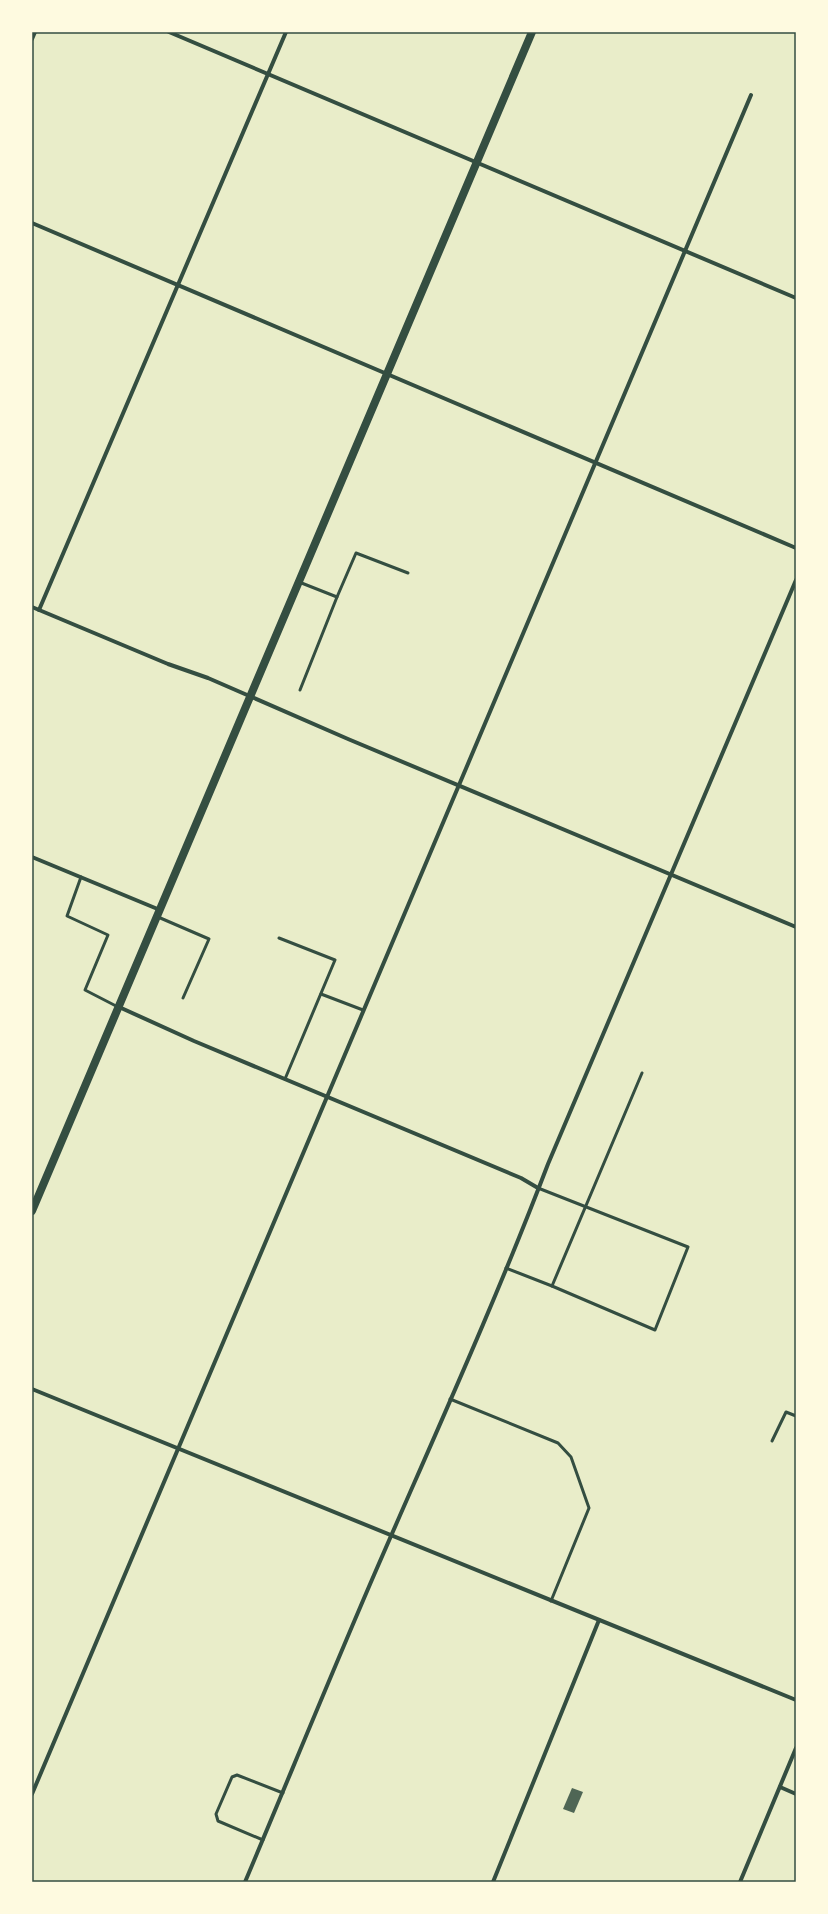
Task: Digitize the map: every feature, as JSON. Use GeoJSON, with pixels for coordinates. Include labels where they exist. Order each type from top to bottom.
{"type":"FeatureCollection","features":[{"type":"Feature","properties":{"kind":"main road"},"geometry":{"type":"LineString","coordinates":[[32,1211],[532,32]]}},
{"type":"Feature","properties":{"kind":"street"},"geometry":{"type":"LineString","coordinates":[[32,39],[35,32]]}},
{"type":"Feature","properties":{"kind":"street"},"geometry":{"type":"LineString","coordinates":[[169,32],[796,298]]}},
{"type":"Feature","properties":{"kind":"street"},"geometry":{"type":"LineString","coordinates":[[39,610],[286,32]]}},
{"type":"Feature","properties":{"kind":"street"},"geometry":{"type":"LineString","coordinates":[[32,1794],[177,1448],[596,463],[751,94]]}},
{"type":"Feature","properties":{"kind":"street"},"geometry":{"type":"LineString","coordinates":[[32,223],[386,375],[796,548]]}},
{"type":"Feature","properties":{"kind":"street"},"geometry":{"type":"LineString","coordinates":[[245,1882],[506,1268],[670,874],[796,580]]}},
{"type":"Feature","properties":{"kind":"street"},"geometry":{"type":"LineString","coordinates":[[32,607],[251,697],[796,927]]}},
{"type":"Feature","properties":{"kind":"street"},"geometry":{"type":"LineString","coordinates":[[32,857],[81,877],[159,913]]}},
{"type":"Feature","properties":{"kind":"street"},"geometry":{"type":"LineString","coordinates":[[119,1007],[285,1079],[521,1178],[538,1188]]}},
{"type":"Feature","properties":{"kind":"street"},"geometry":{"type":"LineString","coordinates":[[32,1389],[796,1700]]}},
{"type":"Feature","properties":{"kind":"street"},"geometry":{"type":"LineString","coordinates":[[493,1882],[600,1620]]}},
{"type":"Feature","properties":{"kind":"street"},"geometry":{"type":"LineString","coordinates":[[740,1882],[796,1748]]}},
{"type":"Feature","properties":{"kind":"street"},"geometry":{"type":"LineString","coordinates":[[780,1787],[796,1794]]}},
{"type":"Feature","properties":{"kind":"lane"},"geometry":{"type":"LineString","coordinates":[[300,690],[356,553],[408,573]]}},
{"type":"Feature","properties":{"kind":"lane"},"geometry":{"type":"LineString","coordinates":[[299,582],[338,597]]}},
{"type":"Feature","properties":{"kind":"lane"},"geometry":{"type":"LineString","coordinates":[[81,877],[67,916],[108,935],[85,990],[119,1007]]}},
{"type":"Feature","properties":{"kind":"lane"},"geometry":{"type":"LineString","coordinates":[[159,913],[209,939],[183,998]]}},
{"type":"Feature","properties":{"kind":"lane"},"geometry":{"type":"LineString","coordinates":[[279,938],[334,960],[285,1079]]}},
{"type":"Feature","properties":{"kind":"lane"},"geometry":{"type":"LineString","coordinates":[[321,994],[363,1010]]}},
{"type":"Feature","properties":{"kind":"lane"},"geometry":{"type":"LineString","coordinates":[[552,1286],[642,1073]]}},
{"type":"Feature","properties":{"kind":"lane"},"geometry":{"type":"LineString","coordinates":[[506,1268],[655,1330],[688,1247],[677,1241],[538,1188]]}},
{"type":"Feature","properties":{"kind":"lane"},"geometry":{"type":"LineString","coordinates":[[450,1399],[558,1443],[571,1457],[589,1508],[551,1600]]}},
{"type":"Feature","properties":{"kind":"lane"},"geometry":{"type":"LineString","coordinates":[[772,1441],[786,1412],[796,1416]]}},
{"type":"Feature","properties":{"kind":"lane"},"geometry":{"type":"LineString","coordinates":[[263,1840],[218,1821],[216,1814],[218,1808],[232,1777],[238,1775],[283,1793]]}},
{"type":"Feature","properties":{"kind":"building"},"geometry":{"type":"Polygon","coordinates":[[[572,1788],[583,1792],[574,1813],[563,1809],[572,1788]]]}}]}
